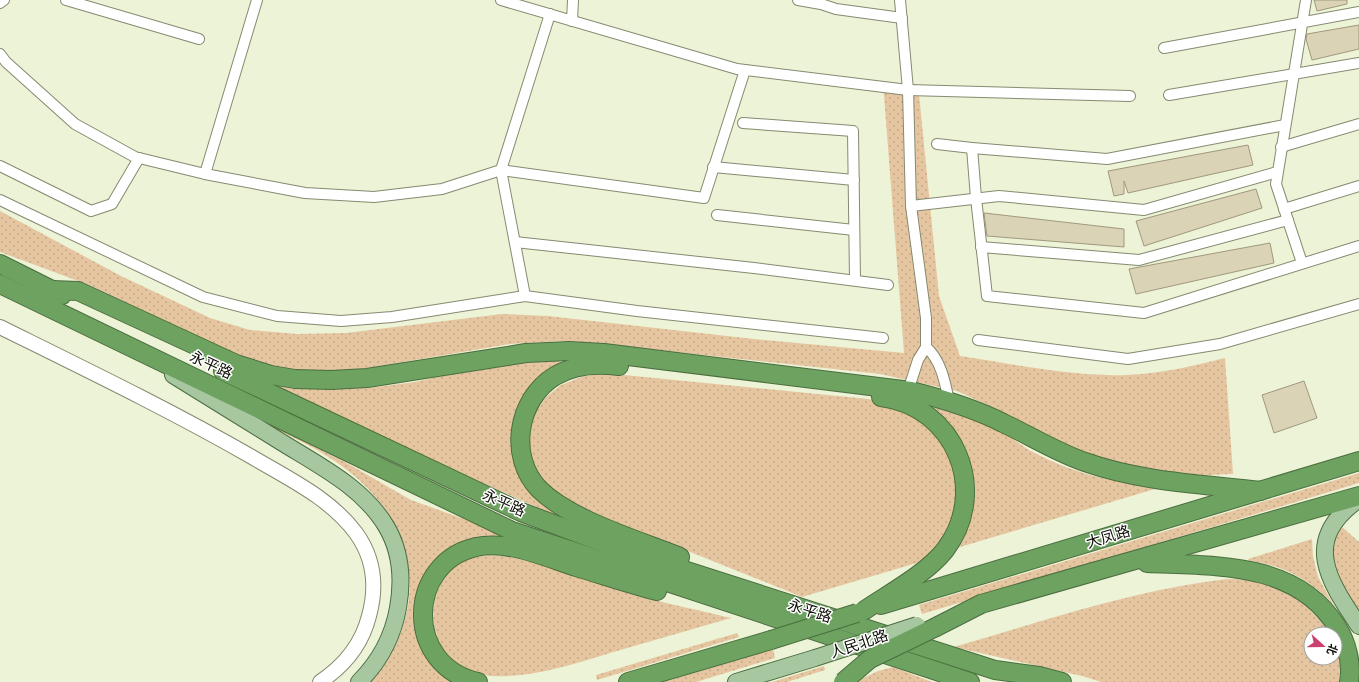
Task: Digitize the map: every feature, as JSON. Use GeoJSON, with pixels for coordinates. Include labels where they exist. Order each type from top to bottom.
{"type":"FeatureCollection","features":[{"type":"Feature","properties":{"kind":"highway","name":"永平路"},"geometry":{"type":"LineString","coordinates":[[0,264],[521,512],[637,555],[995,670]]}},
{"type":"Feature","properties":{"kind":"highway","name":"永平路"},"geometry":{"type":"LineString","coordinates":[[0,284],[512,531],[716,600],[970,682]]}},
{"type":"Feature","properties":{"kind":"highway"},"geometry":{"type":"LineString","coordinates":[[52,290],[78,291],[236,364],[271,375],[295,379],[355,379],[398,374],[504,355],[586,351],[908,391],[949,401],[995,419],[1065,454],[1108,469],[1173,483],[1261,491]]}},
{"type":"Feature","properties":{"kind":"highway"},"geometry":{"type":"LineString","coordinates":[[737,587],[721,575],[708,568],[574,513],[554,502],[538,488],[524,465],[520,452],[520,437],[522,422],[529,405],[543,386],[554,377],[571,369],[588,365],[607,364],[884,397],[908,404],[927,415],[945,431],[958,455],[964,486],[960,518],[949,543],[933,562],[861,612]]}},
{"type":"Feature","properties":{"kind":"highway","name":"大凤路"},"geometry":{"type":"LineString","coordinates":[[861,612],[1359,461]]}},
{"type":"Feature","properties":{"kind":"highway","name":"大凤路"},"geometry":{"type":"LineString","coordinates":[[843,682],[870,659],[981,604],[1359,498]]}},
{"type":"Feature","properties":{"kind":"highway"},"geometry":{"type":"LineString","coordinates":[[478,682],[457,676],[440,662],[428,645],[423,625],[424,605],[430,585],[435,576],[448,560],[466,550],[489,546],[514,548],[630,584],[667,593],[716,600]]}},
{"type":"Feature","properties":{"kind":"highway"},"geometry":{"type":"LineString","coordinates":[[1132,562],[1209,565],[1234,568],[1269,575],[1292,584],[1317,602],[1330,616],[1339,631],[1348,655],[1350,668],[1349,682]]}},
{"type":"Feature","properties":{"kind":"highway","name":"人民北路"},"geometry":{"type":"LineString","coordinates":[[628,682],[861,612]]}},
{"type":"Feature","properties":{"kind":"highway"},"geometry":{"type":"LineString","coordinates":[[995,670],[1039,676],[1062,682]]}},
{"type":"Feature","properties":{"kind":"main road"},"geometry":{"type":"LineString","coordinates":[[122,343],[334,476],[362,498],[381,518],[390,534],[397,552],[400,581],[399,604],[394,625],[385,647],[372,668],[359,682]]}},
{"type":"Feature","properties":{"kind":"main road"},"geometry":{"type":"LineString","coordinates":[[1359,498],[1343,512],[1333,526],[1328,536],[1325,553],[1326,566],[1330,580],[1359,626]]}},
{"type":"Feature","properties":{"kind":"main road","name":"人民北路"},"geometry":{"type":"LineString","coordinates":[[736,682],[981,604]]}},
{"type":"Feature","properties":{"kind":"main road","name":"永平路"},"geometry":{"type":"LineString","coordinates":[[995,670],[1032,682]]}},
{"type":"Feature","properties":{"kind":"street"},"geometry":{"type":"LineString","coordinates":[[0,3],[4,0]]}},
{"type":"Feature","properties":{"kind":"street"},"geometry":{"type":"LineString","coordinates":[[66,0],[199,39]]}},
{"type":"Feature","properties":{"kind":"street"},"geometry":{"type":"LineString","coordinates":[[205,174],[257,0]]}},
{"type":"Feature","properties":{"kind":"street"},"geometry":{"type":"LineString","coordinates":[[501,0],[744,70],[908,90],[1130,96]]}},
{"type":"Feature","properties":{"kind":"street"},"geometry":{"type":"LineString","coordinates":[[572,21],[573,0]]}},
{"type":"Feature","properties":{"kind":"street"},"geometry":{"type":"LineString","coordinates":[[798,0],[836,9],[902,18]]}},
{"type":"Feature","properties":{"kind":"street"},"geometry":{"type":"LineString","coordinates":[[900,0],[908,90],[911,206],[926,318],[926,347],[918,360],[908,391]]}},
{"type":"Feature","properties":{"kind":"street"},"geometry":{"type":"LineString","coordinates":[[1302,263],[1276,184],[1306,0]]}},
{"type":"Feature","properties":{"kind":"street"},"geometry":{"type":"LineString","coordinates":[[1164,48],[1359,12]]}},
{"type":"Feature","properties":{"kind":"street"},"geometry":{"type":"LineString","coordinates":[[525,296],[501,170],[550,14]]}},
{"type":"Feature","properties":{"kind":"street"},"geometry":{"type":"LineString","coordinates":[[0,54],[6,62],[75,124],[139,158],[205,174],[305,193],[374,197],[442,189],[501,170],[704,198],[744,70]]}},
{"type":"Feature","properties":{"kind":"street"},"geometry":{"type":"LineString","coordinates":[[1169,95],[1293,76],[1359,63]]}},
{"type":"Feature","properties":{"kind":"street"},"geometry":{"type":"LineString","coordinates":[[743,123],[854,131],[855,280]]}},
{"type":"Feature","properties":{"kind":"street"},"geometry":{"type":"LineString","coordinates":[[1281,147],[1359,124]]}},
{"type":"Feature","properties":{"kind":"street"},"geometry":{"type":"LineString","coordinates":[[937,144],[1107,159],[1285,125]]}},
{"type":"Feature","properties":{"kind":"street"},"geometry":{"type":"LineString","coordinates":[[972,148],[987,296],[1144,313],[1359,246]]}},
{"type":"Feature","properties":{"kind":"street"},"geometry":{"type":"LineString","coordinates":[[0,166],[90,211],[112,204],[139,158]]}},
{"type":"Feature","properties":{"kind":"street"},"geometry":{"type":"LineString","coordinates":[[713,167],[854,180]]}},
{"type":"Feature","properties":{"kind":"street"},"geometry":{"type":"LineString","coordinates":[[911,206],[999,196],[1144,210],[1277,172]]}},
{"type":"Feature","properties":{"kind":"street"},"geometry":{"type":"LineString","coordinates":[[1284,208],[1359,186]]}},
{"type":"Feature","properties":{"kind":"street"},"geometry":{"type":"LineString","coordinates":[[0,200],[203,297],[276,316],[341,321],[392,317],[525,296],[637,311],[883,338]]}},
{"type":"Feature","properties":{"kind":"street"},"geometry":{"type":"LineString","coordinates":[[717,215],[854,230]]}},
{"type":"Feature","properties":{"kind":"street"},"geometry":{"type":"LineString","coordinates":[[981,247],[1139,260],[1288,220]]}},
{"type":"Feature","properties":{"kind":"street"},"geometry":{"type":"LineString","coordinates":[[515,242],[888,285]]}},
{"type":"Feature","properties":{"kind":"street"},"geometry":{"type":"LineString","coordinates":[[978,340],[1128,359],[1220,344],[1359,304]]}},
{"type":"Feature","properties":{"kind":"street"},"geometry":{"type":"LineString","coordinates":[[0,327],[121,387],[216,437],[311,492],[346,521],[360,539],[370,560],[373,575],[373,599],[365,628],[356,647],[339,667],[320,682]]}},
{"type":"Feature","properties":{"kind":"street"},"geometry":{"type":"LineString","coordinates":[[926,347],[932,352],[938,362],[945,382],[949,401]]}},
{"type":"Feature","properties":{"kind":"shaded area"},"geometry":{"type":"Polygon","coordinates":[[[883,83],[918,84],[939,296],[960,356],[1064,372],[1105,375],[1126,375],[1164,371],[1225,358],[1233,474],[1174,474],[1132,468],[1056,445],[987,405],[957,391],[880,374],[593,343],[560,341],[510,344],[355,370],[311,372],[283,369],[248,360],[89,285],[0,252],[0,211],[121,276],[210,318],[250,330],[297,334],[346,333],[502,314],[548,316],[754,339],[904,353],[883,83]]]}},
{"type":"Feature","properties":{"kind":"shaded area"},"geometry":{"type":"Polygon","coordinates":[[[557,357],[560,363],[548,370],[538,379],[523,398],[514,421],[512,434],[512,447],[554,510],[554,515],[257,381],[325,388],[369,388],[415,382],[473,369],[557,357]]]}},
{"type":"Feature","properties":{"kind":"shaded area"},"geometry":{"type":"Polygon","coordinates":[[[614,374],[868,399],[884,402],[917,416],[943,440],[956,476],[956,502],[953,515],[941,540],[920,562],[802,597],[574,505],[541,480],[530,457],[529,433],[536,412],[545,398],[561,385],[584,376],[614,374]]]}},
{"type":"Feature","properties":{"kind":"shaded area"},"geometry":{"type":"Polygon","coordinates":[[[937,406],[955,410],[981,420],[1005,433],[1029,450],[1062,466],[1108,479],[1155,489],[960,547],[968,526],[972,504],[934,410],[937,406]]]}},
{"type":"Feature","properties":{"kind":"shaded area"},"geometry":{"type":"Polygon","coordinates":[[[255,417],[345,462],[411,500],[511,536],[510,539],[495,537],[418,592],[414,620],[419,643],[432,664],[453,682],[371,682],[390,655],[403,627],[409,598],[409,570],[402,543],[390,517],[371,492],[347,470],[313,448],[254,418],[255,417]]]}},
{"type":"Feature","properties":{"kind":"shaded area"},"geometry":{"type":"Polygon","coordinates":[[[1359,473],[1359,483],[922,614],[919,605],[1359,473]]]}},
{"type":"Feature","properties":{"kind":"shaded area"},"geometry":{"type":"Polygon","coordinates":[[[1342,527],[1359,542],[1359,615],[1342,585],[1332,559],[1334,543],[1342,527]]]}},
{"type":"Feature","properties":{"kind":"shaded area"},"geometry":{"type":"Polygon","coordinates":[[[1312,539],[1313,556],[1318,577],[1333,604],[1315,588],[1295,575],[1273,566],[1249,561],[1248,559],[1312,539]]]}},
{"type":"Feature","properties":{"kind":"shaded area"},"geometry":{"type":"Polygon","coordinates":[[[488,555],[527,560],[565,570],[650,599],[731,618],[551,670],[516,675],[483,675],[465,669],[451,659],[441,645],[435,629],[433,612],[436,595],[444,579],[457,565],[468,559],[488,555]]]}},
{"type":"Feature","properties":{"kind":"shaded area"},"geometry":{"type":"Polygon","coordinates":[[[1227,579],[1259,582],[1273,586],[1299,601],[1325,626],[1303,626],[1303,666],[1340,666],[1339,682],[1101,682],[1082,676],[954,647],[1123,598],[1192,584],[1227,579]]]}},
{"type":"Feature","properties":{"kind":"shaded area"},"geometry":{"type":"Polygon","coordinates":[[[737,633],[739,637],[597,680],[596,675],[737,633]]]}},
{"type":"Feature","properties":{"kind":"shaded area"},"geometry":{"type":"Polygon","coordinates":[[[773,649],[775,658],[696,682],[664,682],[773,649]]]}},
{"type":"Feature","properties":{"kind":"shaded area"},"geometry":{"type":"Polygon","coordinates":[[[824,666],[825,670],[787,682],[772,682],[824,666]]]}},
{"type":"Feature","properties":{"kind":"shaded area"},"geometry":{"type":"Polygon","coordinates":[[[893,667],[932,682],[855,682],[878,671],[893,667]]]}},
{"type":"Feature","properties":{"kind":"building"},"geometry":{"type":"Polygon","coordinates":[[[1314,0],[1347,0],[1347,4],[1317,11],[1314,0]]]}},
{"type":"Feature","properties":{"kind":"building"},"geometry":{"type":"Polygon","coordinates":[[[1359,25],[1359,49],[1312,60],[1306,39],[1307,34],[1359,25]]]}},
{"type":"Feature","properties":{"kind":"building"},"geometry":{"type":"Polygon","coordinates":[[[1248,145],[1253,165],[1128,193],[1124,181],[1124,194],[1114,196],[1108,171],[1248,145]]]}},
{"type":"Feature","properties":{"kind":"building"},"geometry":{"type":"Polygon","coordinates":[[[1256,189],[1262,208],[1144,246],[1136,221],[1256,189]]]}},
{"type":"Feature","properties":{"kind":"building"},"geometry":{"type":"Polygon","coordinates":[[[984,213],[1124,229],[1124,247],[987,236],[984,213]]]}},
{"type":"Feature","properties":{"kind":"building"},"geometry":{"type":"Polygon","coordinates":[[[1270,243],[1274,263],[1136,294],[1129,269],[1270,243]]]}},
{"type":"Feature","properties":{"kind":"building"},"geometry":{"type":"Polygon","coordinates":[[[1304,381],[1317,418],[1274,433],[1262,395],[1304,381]]]}}]}
